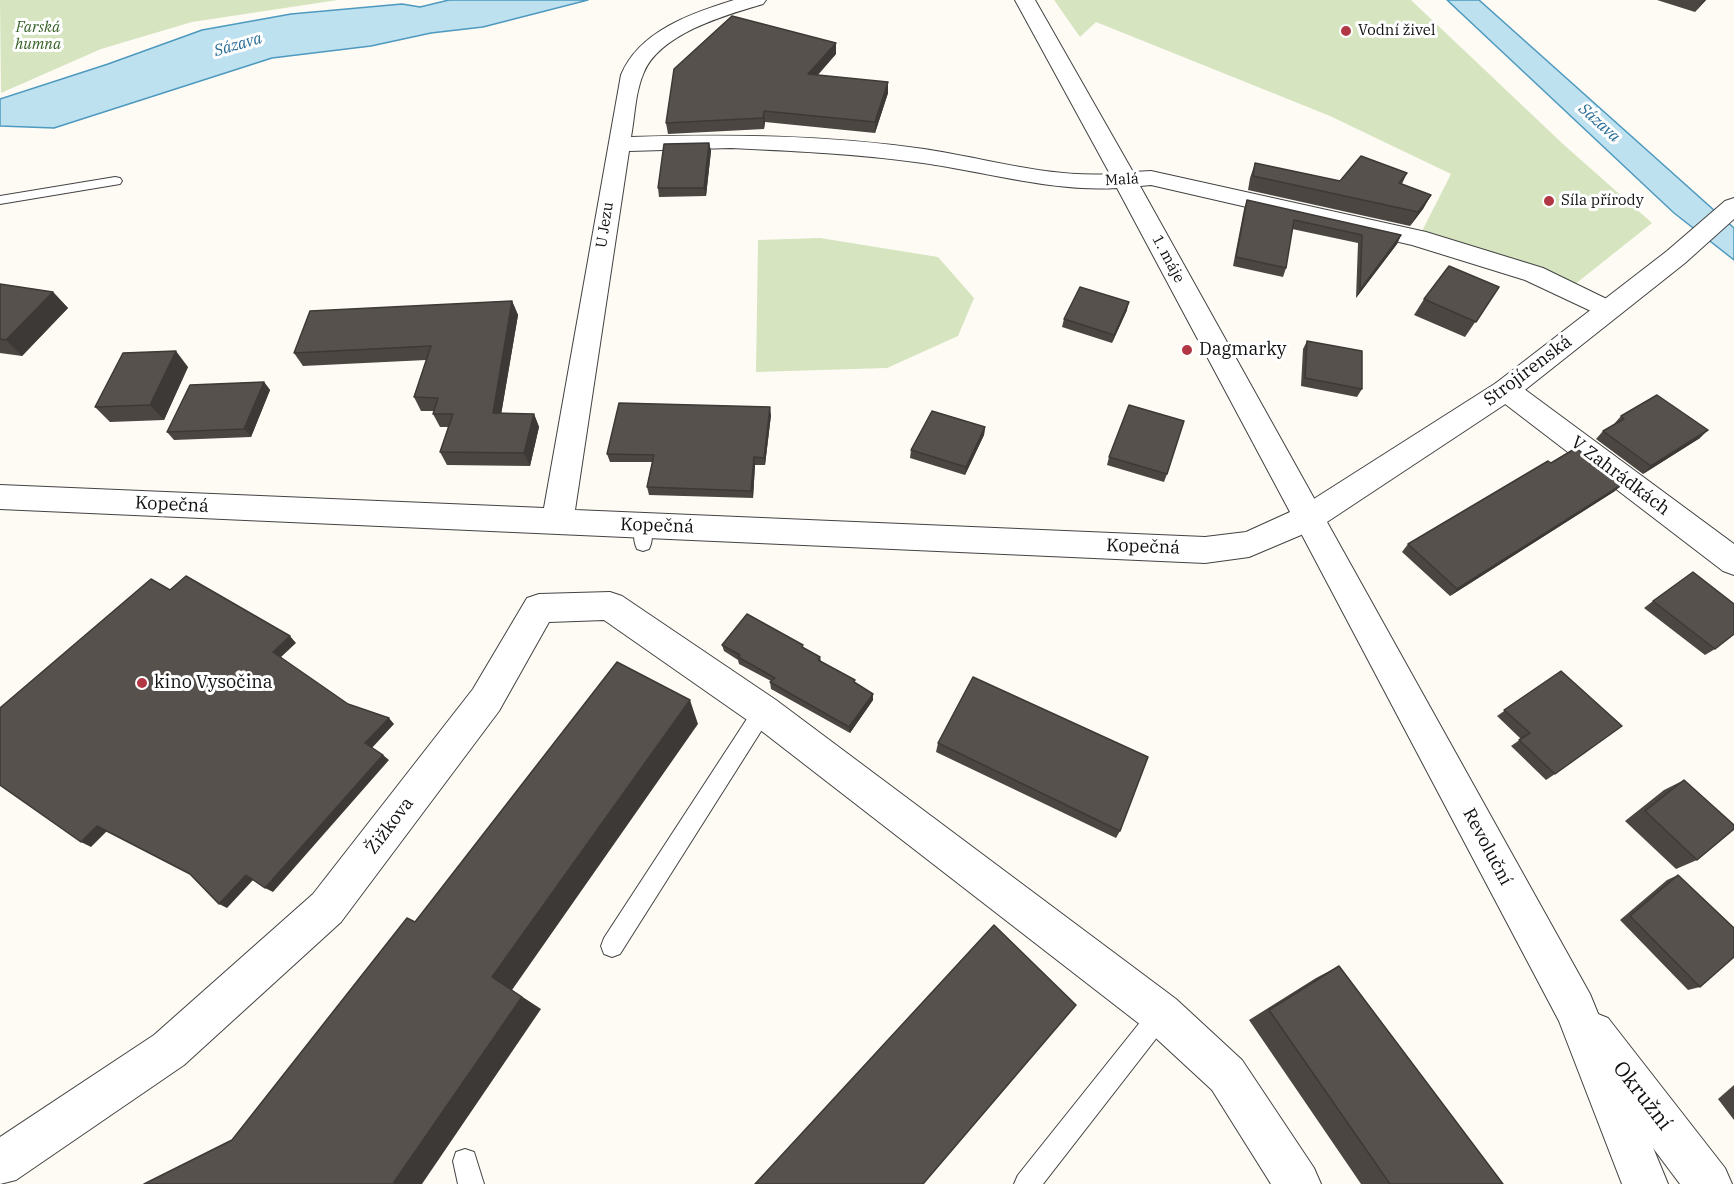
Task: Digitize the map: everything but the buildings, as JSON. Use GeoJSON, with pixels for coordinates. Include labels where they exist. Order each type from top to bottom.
{"type":"FeatureCollection","features":[{"type":"Feature","properties":{"kind":"street","name":"U Jezu"},"geometry":{"type":"LineString","coordinates":[[557,522],[626,100],[634,69],[648,53],[686,25],[723,9],[756,0]]}},
{"type":"Feature","properties":{"kind":"street","name":"1. máje"},"geometry":{"type":"LineString","coordinates":[[1025,0],[1309,518]]}},
{"type":"Feature","properties":{"kind":"street","name":"Malá"},"geometry":{"type":"LineString","coordinates":[[619,144],[731,141],[844,146],[924,156],[1065,180],[1094,182],[1124,178],[1151,178],[1417,238],[1534,274],[1608,310]]}},
{"type":"Feature","properties":{"kind":"street","name":"Strojírenská"},"geometry":{"type":"LineString","coordinates":[[1309,518],[1506,390],[1676,256],[1734,206]]}},
{"type":"Feature","properties":{"kind":"street","name":"V Zahrádkách"},"geometry":{"type":"LineString","coordinates":[[1506,390],[1734,562]]}},
{"type":"Feature","properties":{"kind":"street","name":"Kopečná"},"geometry":{"type":"LineString","coordinates":[[0,497],[557,522],[643,535],[1205,550],[1249,544],[1309,518]]}},
{"type":"Feature","properties":{"kind":"street","name":"Revoluční"},"geometry":{"type":"LineString","coordinates":[[1309,518],[1575,1009],[1645,1184]]}},
{"type":"Feature","properties":{"kind":"street","name":"Žižkova"},"geometry":{"type":"LineString","coordinates":[[0,1164],[169,1050],[327,908],[486,700],[539,609],[610,606],[763,711]]}},
{"type":"Feature","properties":{"kind":"street"},"geometry":{"type":"LineString","coordinates":[[763,711],[1161,1014],[1227,1075],[1298,1184]]}},
{"type":"Feature","properties":{"kind":"street","name":"Okružní"},"geometry":{"type":"LineString","coordinates":[[1575,1009],[1709,1184]]}},
{"type":"Feature","properties":{"kind":"lane"},"geometry":{"type":"LineString","coordinates":[[0,200],[115,182]]}},
{"type":"Feature","properties":{"kind":"lane"},"geometry":{"type":"LineString","coordinates":[[612,946],[763,711]]}},
{"type":"Feature","properties":{"kind":"lane"},"geometry":{"type":"LineString","coordinates":[[1027,1184],[1161,1014]]}},
{"type":"Feature","properties":{"kind":"green space","name":"Farská humna"},"geometry":{"type":"Polygon","coordinates":[[[0,0],[338,0],[192,22],[101,49],[1,93],[0,0]]]}},
{"type":"Feature","properties":{"kind":"green space"},"geometry":{"type":"Polygon","coordinates":[[[1054,0],[1411,0],[1563,144],[1652,223],[1574,285],[1421,233],[1451,174],[1330,116],[1096,22],[1080,37],[1054,0]]]}},
{"type":"Feature","properties":{"kind":"green space"},"geometry":{"type":"Polygon","coordinates":[[[820,238],[938,257],[974,298],[958,336],[887,368],[756,372],[758,240],[820,238]]]}},
{"type":"Feature","properties":{"kind":"water","name":"Sázava"},"geometry":{"type":"Polygon","coordinates":[[[449,0],[588,0],[483,27],[431,33],[371,46],[272,58],[54,128],[0,126],[0,99],[202,30],[291,14],[402,4],[420,7],[449,0]]]}},
{"type":"Feature","properties":{"kind":"water","name":"Sázava"},"geometry":{"type":"Polygon","coordinates":[[[1447,0],[1479,0],[1734,228],[1734,260],[1674,213],[1447,0]]]}},
{"type":"Feature","properties":{"kind":"place","name":"Vodní živel"},"geometry":{"type":"Point","coordinates":[1346,31]}},
{"type":"Feature","properties":{"kind":"place","name":"Síla přírody"},"geometry":{"type":"Point","coordinates":[1549,201]}},
{"type":"Feature","properties":{"kind":"place","name":"Dagmarky"},"geometry":{"type":"Point","coordinates":[1187,350]}},
{"type":"Feature","properties":{"kind":"place","name":"kino Vysočina"},"geometry":{"type":"Point","coordinates":[142,683]}}]}
